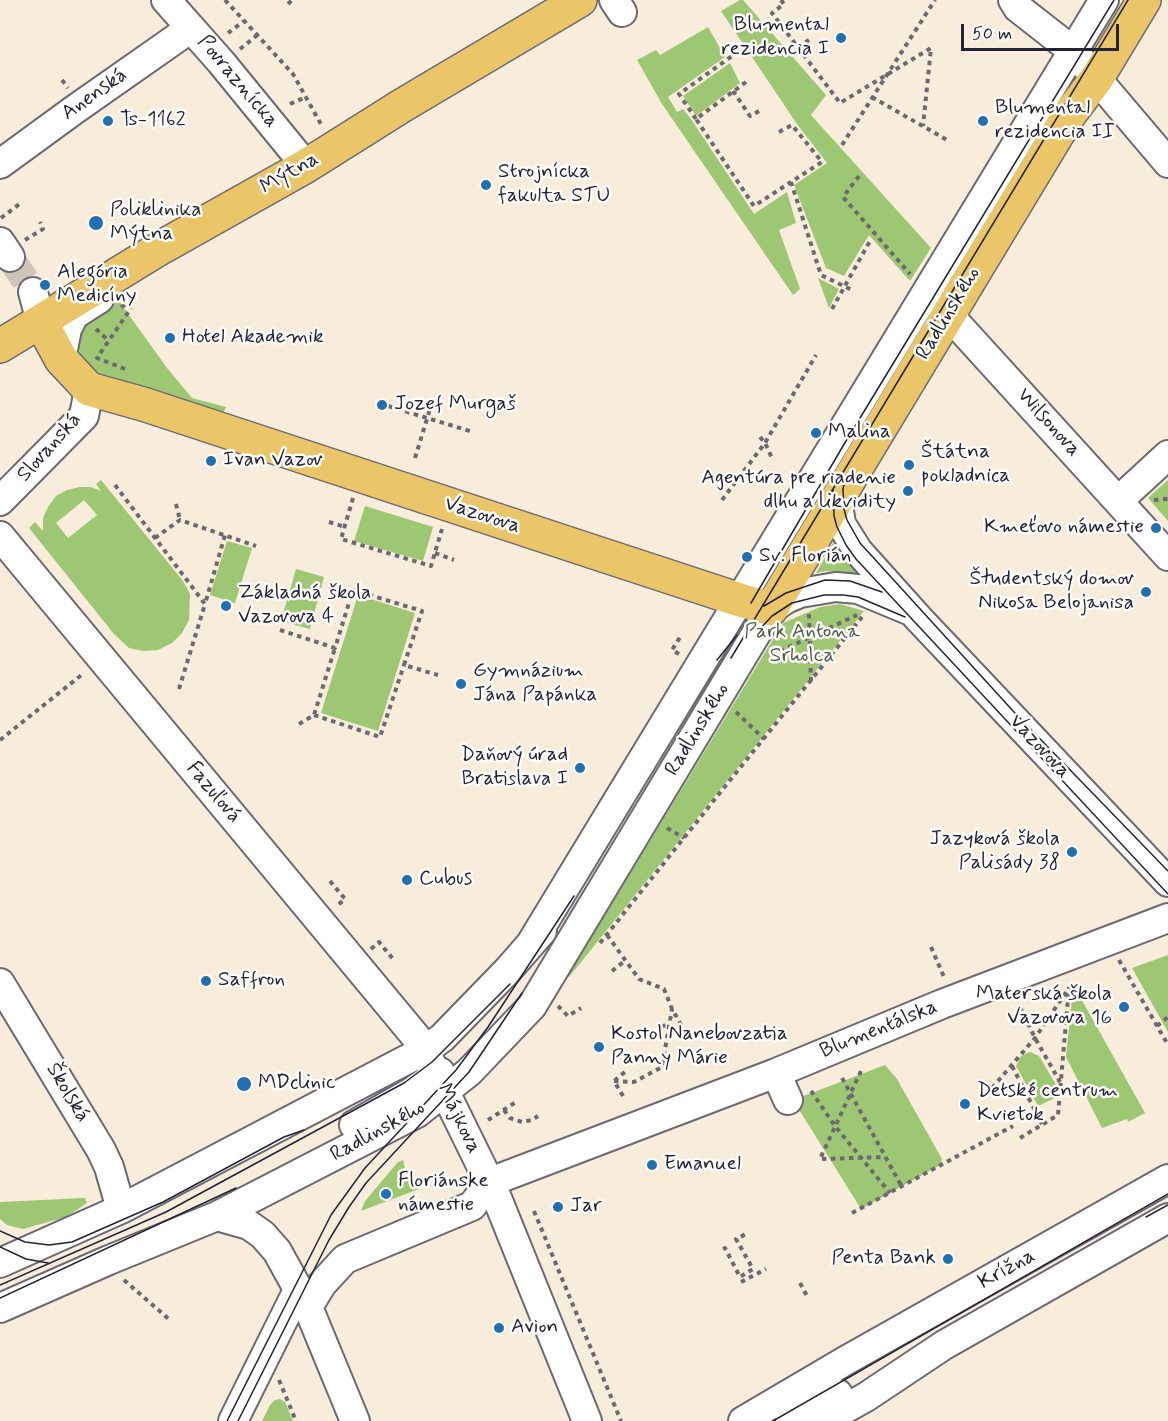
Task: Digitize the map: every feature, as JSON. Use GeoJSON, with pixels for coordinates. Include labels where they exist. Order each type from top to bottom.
{"type":"FeatureCollection","features":[{"type":"Feature","properties":{"kind":"main road","name":"Mýtna"},"geometry":{"type":"LineString","coordinates":[[0,346],[37,307],[162,247],[306,166],[403,105],[580,0]]}},
{"type":"Feature","properties":{"kind":"main road","name":"Radlinského"},"geometry":{"type":"LineString","coordinates":[[755,611],[837,498],[930,294],[1097,78],[1144,0]]}},
{"type":"Feature","properties":{"kind":"main road"},"geometry":{"type":"LineString","coordinates":[[37,307],[62,359],[89,389]]}},
{"type":"Feature","properties":{"kind":"main road","name":"Vazovova"},"geometry":{"type":"LineString","coordinates":[[89,389],[143,404],[755,611]]}},
{"type":"Feature","properties":{"kind":"street","name":"Povraznícka"},"geometry":{"type":"LineString","coordinates":[[166,0],[306,166]]}},
{"type":"Feature","properties":{"kind":"street"},"geometry":{"type":"LineString","coordinates":[[1013,0],[1018,8],[1073,51],[1168,163]]}},
{"type":"Feature","properties":{"kind":"street","name":"Radlinského"},"geometry":{"type":"LineString","coordinates":[[0,1263],[435,1072],[469,1072],[532,1006],[755,611],[930,294],[945,244],[1073,51],[1104,0]]}},
{"type":"Feature","properties":{"kind":"street","name":"Anenská"},"geometry":{"type":"LineString","coordinates":[[0,164],[191,28]]}},
{"type":"Feature","properties":{"kind":"street"},"geometry":{"type":"LineString","coordinates":[[62,359],[67,329],[74,315],[145,269],[162,247]]}},
{"type":"Feature","properties":{"kind":"street","name":"Wilsonova"},"geometry":{"type":"LineString","coordinates":[[930,294],[1168,556]]}},
{"type":"Feature","properties":{"kind":"street","name":"Slovanská"},"geometry":{"type":"LineString","coordinates":[[0,501],[84,416],[89,389]]}},
{"type":"Feature","properties":{"kind":"street"},"geometry":{"type":"LineString","coordinates":[[1118,501],[1168,455]]}},
{"type":"Feature","properties":{"kind":"street","name":"Vazovova"},"geometry":{"type":"LineString","coordinates":[[837,498],[841,524],[852,544],[911,611],[1168,882]]}},
{"type":"Feature","properties":{"kind":"street","name":"Fazuľová"},"geometry":{"type":"LineString","coordinates":[[0,536],[273,865],[435,1072]]}},
{"type":"Feature","properties":{"kind":"street","name":"Vazovova"},"geometry":{"type":"LineString","coordinates":[[755,611],[800,593],[836,587],[858,590],[911,611]]}},
{"type":"Feature","properties":{"kind":"street","name":"Radlinského"},"geometry":{"type":"LineString","coordinates":[[0,1308],[218,1216],[417,1113],[435,1072],[442,1038],[574,896],[755,611]]}},
{"type":"Feature","properties":{"kind":"street","name":"Radlinského"},"geometry":{"type":"LineString","coordinates":[[530,945],[755,611]]}},
{"type":"Feature","properties":{"kind":"street","name":"Blumentálska"},"geometry":{"type":"LineString","coordinates":[[494,1190],[518,1171],[776,1073],[954,1000],[1168,918]]}},
{"type":"Feature","properties":{"kind":"street","name":"Školská"},"geometry":{"type":"LineString","coordinates":[[0,983],[101,1150],[109,1167],[121,1209]]}},
{"type":"Feature","properties":{"kind":"street","name":"Radlinského"},"geometry":{"type":"LineString","coordinates":[[176,1233],[236,1188],[412,1092],[435,1072]]}},
{"type":"Feature","properties":{"kind":"street","name":"Májkova"},"geometry":{"type":"LineString","coordinates":[[435,1072],[494,1190],[586,1421]]}},
{"type":"Feature","properties":{"kind":"street"},"geometry":{"type":"LineString","coordinates":[[776,1073],[800,1095]]}},
{"type":"Feature","properties":{"kind":"street","name":"Krížna"},"geometry":{"type":"LineString","coordinates":[[743,1421],[1168,1179]]}},
{"type":"Feature","properties":{"kind":"street"},"geometry":{"type":"LineString","coordinates":[[233,1421],[303,1298],[322,1284],[345,1259],[472,1206],[494,1190]]}},
{"type":"Feature","properties":{"kind":"street"},"geometry":{"type":"LineString","coordinates":[[218,1216],[249,1225],[263,1235],[277,1251],[303,1298],[355,1421]]}},
{"type":"Feature","properties":{"kind":"street","name":"Krížna"},"geometry":{"type":"LineString","coordinates":[[823,1421],[869,1409],[944,1345],[1168,1218]]}},
{"type":"Feature","properties":{"kind":"street"},"geometry":{"type":"LineString","coordinates":[[0,1242],[35,1246]]}},
{"type":"Feature","properties":{"kind":"street"},"geometry":{"type":"LineString","coordinates":[[0,1275],[46,1287]]}},
{"type":"Feature","properties":{"kind":"street"},"geometry":{"type":"LineString","coordinates":[[790,1421],[922,1345],[944,1345]]}},
{"type":"Feature","properties":{"kind":"path"},"geometry":{"type":"LineString","coordinates":[[225,0],[293,74],[322,126]]}},
{"type":"Feature","properties":{"kind":"path"},"geometry":{"type":"LineString","coordinates":[[288,4],[292,0]]}},
{"type":"Feature","properties":{"kind":"path"},"geometry":{"type":"LineString","coordinates":[[781,0],[784,4],[772,13],[840,103],[931,48],[923,126]]}},
{"type":"Feature","properties":{"kind":"path"},"geometry":{"type":"LineString","coordinates":[[842,145],[890,73],[934,0]]}},
{"type":"Feature","properties":{"kind":"path"},"geometry":{"type":"LineString","coordinates":[[220,38],[244,21]]}},
{"type":"Feature","properties":{"kind":"path"},"geometry":{"type":"LineString","coordinates":[[235,53],[258,34]]}},
{"type":"Feature","properties":{"kind":"path"},"geometry":{"type":"LineString","coordinates":[[798,47],[810,40]]}},
{"type":"Feature","properties":{"kind":"path"},"geometry":{"type":"LineString","coordinates":[[732,57],[679,94],[754,206],[822,162],[792,125],[780,132]]}},
{"type":"Feature","properties":{"kind":"path"},"geometry":{"type":"LineString","coordinates":[[696,119],[746,82]]}},
{"type":"Feature","properties":{"kind":"path"},"geometry":{"type":"LineString","coordinates":[[733,91],[750,116],[763,109]]}},
{"type":"Feature","properties":{"kind":"path"},"geometry":{"type":"LineString","coordinates":[[290,104],[306,97]]}},
{"type":"Feature","properties":{"kind":"path"},"geometry":{"type":"LineString","coordinates":[[872,98],[947,140]]}},
{"type":"Feature","properties":{"kind":"path"},"geometry":{"type":"LineString","coordinates":[[859,176],[843,197],[930,294]]}},
{"type":"Feature","properties":{"kind":"path"},"geometry":{"type":"LineString","coordinates":[[791,182],[822,275],[852,290]]}},
{"type":"Feature","properties":{"kind":"path"},"geometry":{"type":"LineString","coordinates":[[0,218],[22,202]]}},
{"type":"Feature","properties":{"kind":"path"},"geometry":{"type":"LineString","coordinates":[[39,232],[43,230],[40,222]]}},
{"type":"Feature","properties":{"kind":"path"},"geometry":{"type":"LineString","coordinates":[[832,309],[870,241]]}},
{"type":"Feature","properties":{"kind":"path"},"geometry":{"type":"LineString","coordinates":[[131,308],[97,358],[135,373]]}},
{"type":"Feature","properties":{"kind":"path"},"geometry":{"type":"LineString","coordinates":[[722,500],[765,443],[816,355]]}},
{"type":"Feature","properties":{"kind":"path"},"geometry":{"type":"LineString","coordinates":[[415,458],[433,399]]}},
{"type":"Feature","properties":{"kind":"path"},"geometry":{"type":"LineString","coordinates":[[388,406],[474,432]]}},
{"type":"Feature","properties":{"kind":"path"},"geometry":{"type":"LineString","coordinates":[[760,437],[772,458]]}},
{"type":"Feature","properties":{"kind":"path"},"geometry":{"type":"LineString","coordinates":[[115,486],[205,604]]}},
{"type":"Feature","properties":{"kind":"path"},"geometry":{"type":"LineString","coordinates":[[176,504],[180,520]]}},
{"type":"Feature","properties":{"kind":"path"},"geometry":{"type":"LineString","coordinates":[[350,509],[341,539],[431,566],[439,541]]}},
{"type":"Feature","properties":{"kind":"path"},"geometry":{"type":"LineString","coordinates":[[155,538],[180,520]]}},
{"type":"Feature","properties":{"kind":"path"},"geometry":{"type":"LineString","coordinates":[[180,520],[256,546]]}},
{"type":"Feature","properties":{"kind":"path"},"geometry":{"type":"LineString","coordinates":[[329,522],[345,527]]}},
{"type":"Feature","properties":{"kind":"path"},"geometry":{"type":"LineString","coordinates":[[179,688],[225,535]]}},
{"type":"Feature","properties":{"kind":"path"},"geometry":{"type":"LineString","coordinates":[[435,554],[454,560]]}},
{"type":"Feature","properties":{"kind":"path"},"geometry":{"type":"LineString","coordinates":[[299,724],[314,715],[353,590],[422,611],[380,737],[314,715]]}},
{"type":"Feature","properties":{"kind":"path"},"geometry":{"type":"LineString","coordinates":[[808,607],[811,682]]}},
{"type":"Feature","properties":{"kind":"path"},"geometry":{"type":"LineString","coordinates":[[593,952],[869,609],[762,660]]}},
{"type":"Feature","properties":{"kind":"path"},"geometry":{"type":"LineString","coordinates":[[280,630],[335,648]]}},
{"type":"Feature","properties":{"kind":"path"},"geometry":{"type":"LineString","coordinates":[[0,740],[102,658]]}},
{"type":"Feature","properties":{"kind":"path"},"geometry":{"type":"LineString","coordinates":[[404,665],[438,675]]}},
{"type":"Feature","properties":{"kind":"path"},"geometry":{"type":"LineString","coordinates":[[728,705],[764,739]]}},
{"type":"Feature","properties":{"kind":"path"},"geometry":{"type":"LineString","coordinates":[[666,827],[684,838]]}},
{"type":"Feature","properties":{"kind":"path"},"geometry":{"type":"LineString","coordinates":[[330,881],[345,899]]}},
{"type":"Feature","properties":{"kind":"path"},"geometry":{"type":"LineString","coordinates":[[608,935],[639,979],[664,989],[684,1030]]}},
{"type":"Feature","properties":{"kind":"path"},"geometry":{"type":"LineString","coordinates":[[378,942],[393,959]]}},
{"type":"Feature","properties":{"kind":"path"},"geometry":{"type":"LineString","coordinates":[[931,947],[954,1000]]}},
{"type":"Feature","properties":{"kind":"path"},"geometry":{"type":"LineString","coordinates":[[612,971],[626,960]]}},
{"type":"Feature","properties":{"kind":"path"},"geometry":{"type":"LineString","coordinates":[[1121,964],[1168,1045]]}},
{"type":"Feature","properties":{"kind":"path"},"geometry":{"type":"LineString","coordinates":[[992,1088],[1035,1038],[1069,987],[1058,1115],[1020,1138]]}},
{"type":"Feature","properties":{"kind":"path"},"geometry":{"type":"LineString","coordinates":[[550,1001],[568,1016],[580,1008]]}},
{"type":"Feature","properties":{"kind":"path"},"geometry":{"type":"LineString","coordinates":[[1020,1007],[1061,1082]]}},
{"type":"Feature","properties":{"kind":"path"},"geometry":{"type":"LineString","coordinates":[[614,1081],[634,1082],[662,1067],[672,1009]]}},
{"type":"Feature","properties":{"kind":"path"},"geometry":{"type":"LineString","coordinates":[[1157,1026],[1168,1017]]}},
{"type":"Feature","properties":{"kind":"path"},"geometry":{"type":"LineString","coordinates":[[661,1026],[669,1025]]}},
{"type":"Feature","properties":{"kind":"path"},"geometry":{"type":"LineString","coordinates":[[1012,1066],[1042,1125]]}},
{"type":"Feature","properties":{"kind":"path"},"geometry":{"type":"LineString","coordinates":[[614,1081],[626,1071]]}},
{"type":"Feature","properties":{"kind":"path"},"geometry":{"type":"LineString","coordinates":[[861,1071],[820,1159],[885,1157]]}},
{"type":"Feature","properties":{"kind":"path"},"geometry":{"type":"LineString","coordinates":[[842,1078],[902,1187]]}},
{"type":"Feature","properties":{"kind":"path"},"geometry":{"type":"LineString","coordinates":[[614,1081],[623,1096]]}},
{"type":"Feature","properties":{"kind":"path"},"geometry":{"type":"LineString","coordinates":[[800,1095],[835,1126],[890,1193]]}},
{"type":"Feature","properties":{"kind":"path"},"geometry":{"type":"LineString","coordinates":[[488,1120],[516,1102]]}},
{"type":"Feature","properties":{"kind":"path"},"geometry":{"type":"LineString","coordinates":[[504,1110],[510,1118],[522,1122],[538,1116]]}},
{"type":"Feature","properties":{"kind":"path"},"geometry":{"type":"LineString","coordinates":[[852,1214],[1013,1126]]}},
{"type":"Feature","properties":{"kind":"path"},"geometry":{"type":"LineString","coordinates":[[534,1211],[621,1421]]}},
{"type":"Feature","properties":{"kind":"path"},"geometry":{"type":"LineString","coordinates":[[723,1250],[725,1248],[740,1276],[753,1269],[736,1239],[746,1234]]}},
{"type":"Feature","properties":{"kind":"path"},"geometry":{"type":"LineString","coordinates":[[741,1282],[766,1269]]}},
{"type":"Feature","properties":{"kind":"path"},"geometry":{"type":"LineString","coordinates":[[123,1277],[126,1283],[171,1321]]}},
{"type":"Feature","properties":{"kind":"path"},"geometry":{"type":"LineString","coordinates":[[800,1283],[808,1298]]}},
{"type":"Feature","properties":{"kind":"path"},"geometry":{"type":"LineString","coordinates":[[279,1379],[296,1421]]}},
{"type":"Feature","properties":{"kind":"green space"},"geometry":{"type":"Polygon","coordinates":[[[743,0],[826,95],[811,115],[931,248],[910,281],[869,235],[844,276],[826,268],[794,185],[827,163],[797,124],[721,11],[743,0]]]}},
{"type":"Feature","properties":{"kind":"green space"},"geometry":{"type":"Polygon","coordinates":[[[708,27],[725,57],[668,97],[677,112],[683,109],[691,119],[754,214],[787,192],[796,223],[779,230],[800,289],[793,295],[662,104],[637,60],[656,50],[660,55],[708,27]]]}},
{"type":"Feature","properties":{"kind":"green space"},"geometry":{"type":"Polygon","coordinates":[[[730,63],[740,83],[696,116],[683,96],[730,63]]]}},
{"type":"Feature","properties":{"kind":"green space"},"geometry":{"type":"Polygon","coordinates":[[[818,278],[839,289],[829,308],[818,278]]]}},
{"type":"Feature","properties":{"kind":"green space"},"geometry":{"type":"Polygon","coordinates":[[[119,301],[167,368],[192,398],[226,407],[222,417],[98,377],[81,360],[77,340],[87,319],[119,301]]]}},
{"type":"Feature","properties":{"kind":"green space"},"geometry":{"type":"Polygon","coordinates":[[[101,480],[183,581],[190,594],[189,620],[182,633],[172,643],[158,650],[143,651],[129,648],[114,634],[29,528],[35,522],[43,531],[43,518],[56,496],[80,487],[91,487],[101,491],[96,484],[101,480]],[[84,500],[56,523],[68,538],[97,515],[84,500]]]}},
{"type":"Feature","properties":{"kind":"green space"},"geometry":{"type":"Polygon","coordinates":[[[1168,480],[1168,521],[1148,498],[1168,480]]]}},
{"type":"Feature","properties":{"kind":"green space"},"geometry":{"type":"Polygon","coordinates":[[[365,506],[433,527],[423,561],[354,541],[365,506]]]}},
{"type":"Feature","properties":{"kind":"green space"},"geometry":{"type":"Polygon","coordinates":[[[837,536],[864,575],[826,571],[816,573],[837,536]]]}},
{"type":"Feature","properties":{"kind":"green space"},"geometry":{"type":"Polygon","coordinates":[[[227,541],[252,548],[235,603],[210,595],[227,541]]]}},
{"type":"Feature","properties":{"kind":"green space"},"geometry":{"type":"Polygon","coordinates":[[[296,569],[324,577],[310,629],[281,621],[296,569]]]}},
{"type":"Feature","properties":{"kind":"green space"},"geometry":{"type":"Polygon","coordinates":[[[358,595],[415,613],[378,731],[321,713],[358,595]]]}},
{"type":"Feature","properties":{"kind":"green space","name":"Park Antona Srholca"},"geometry":{"type":"Polygon","coordinates":[[[840,604],[864,611],[569,977],[568,975],[783,623],[820,607],[840,604]]]}},
{"type":"Feature","properties":{"kind":"green space"},"geometry":{"type":"Polygon","coordinates":[[[1168,955],[1168,1032],[1132,968],[1168,955]]]}},
{"type":"Feature","properties":{"kind":"green space"},"geometry":{"type":"Polygon","coordinates":[[[1079,995],[1145,1113],[1128,1122],[1127,1119],[1102,1128],[1066,1057],[1072,999],[1079,995]]]}},
{"type":"Feature","properties":{"kind":"green space"},"geometry":{"type":"Polygon","coordinates":[[[1030,1052],[1039,1056],[1058,1088],[1055,1098],[1038,1106],[1016,1066],[1021,1056],[1030,1052]]]}},
{"type":"Feature","properties":{"kind":"green space"},"geometry":{"type":"Polygon","coordinates":[[[885,1065],[897,1079],[942,1159],[940,1165],[861,1209],[793,1100],[885,1065]]]}},
{"type":"Feature","properties":{"kind":"green space"},"geometry":{"type":"Polygon","coordinates":[[[403,1160],[407,1177],[419,1189],[361,1211],[365,1201],[398,1162],[403,1160]]]}},
{"type":"Feature","properties":{"kind":"green space"},"geometry":{"type":"Polygon","coordinates":[[[85,1198],[87,1203],[66,1217],[23,1229],[7,1225],[0,1219],[0,1202],[85,1198]]]}},
{"type":"Feature","properties":{"kind":"green space"},"geometry":{"type":"Polygon","coordinates":[[[280,1399],[285,1402],[293,1421],[262,1421],[270,1405],[280,1399]]]}},
{"type":"Feature","properties":{"kind":"tunnel"},"geometry":{"type":"LineString","coordinates":[[10,257],[33,292]]}},
{"type":"Feature","properties":{"kind":"tram line"},"geometry":{"type":"LineString","coordinates":[[751,603],[843,446],[1114,0]]}},
{"type":"Feature","properties":{"kind":"tram line"},"geometry":{"type":"LineString","coordinates":[[731,658],[1128,0]]}},
{"type":"Feature","properties":{"kind":"tram line"},"geometry":{"type":"LineString","coordinates":[[846,475],[843,489],[844,509],[847,520],[860,543],[1014,712],[1168,871]]}},
{"type":"Feature","properties":{"kind":"tram line"},"geometry":{"type":"LineString","coordinates":[[833,489],[834,516],[837,527],[856,559],[1168,894]]}},
{"type":"Feature","properties":{"kind":"tram line"},"geometry":{"type":"LineString","coordinates":[[764,606],[786,593],[825,580],[850,581],[882,592]]}},
{"type":"Feature","properties":{"kind":"tram line"},"geometry":{"type":"LineString","coordinates":[[758,631],[772,616],[792,603],[824,595],[858,597],[905,617]]}},
{"type":"Feature","properties":{"kind":"tram line"},"geometry":{"type":"LineString","coordinates":[[717,660],[737,635]]}},
{"type":"Feature","properties":{"kind":"tram line"},"geometry":{"type":"LineString","coordinates":[[227,1421],[331,1215],[365,1168],[456,1070],[488,1027],[574,896]]}},
{"type":"Feature","properties":{"kind":"tram line"},"geometry":{"type":"LineString","coordinates":[[0,1285],[166,1212],[404,1083],[432,1062],[510,984]]}},
{"type":"Feature","properties":{"kind":"tram line"},"geometry":{"type":"LineString","coordinates":[[238,1421],[329,1240],[349,1207],[366,1183],[469,1072],[522,993]]}},
{"type":"Feature","properties":{"kind":"tram line"},"geometry":{"type":"LineString","coordinates":[[0,1231],[25,1242],[49,1245],[72,1242],[163,1202],[284,1137],[304,1130]]}},
{"type":"Feature","properties":{"kind":"tram line"},"geometry":{"type":"LineString","coordinates":[[0,1298],[236,1188]]}},
{"type":"Feature","properties":{"kind":"tram line"},"geometry":{"type":"LineString","coordinates":[[773,1421],[1168,1194]]}},
{"type":"Feature","properties":{"kind":"tram line"},"geometry":{"type":"LineString","coordinates":[[1146,1217],[1168,1205]]}},
{"type":"Feature","properties":{"kind":"tram line"},"geometry":{"type":"LineString","coordinates":[[0,1247],[26,1259],[48,1263]]}},
{"type":"Feature","properties":{"kind":"place","name":"Blumental rezidencia I"},"geometry":{"type":"Point","coordinates":[841,38]}},
{"type":"Feature","properties":{"kind":"place","name":"Ts-1162"},"geometry":{"type":"Point","coordinates":[108,121]}},
{"type":"Feature","properties":{"kind":"place","name":"Blumental rezidencia II"},"geometry":{"type":"Point","coordinates":[983,121]}},
{"type":"Feature","properties":{"kind":"place","name":"Strojnícka fakulta STU"},"geometry":{"type":"Point","coordinates":[486,185]}},
{"type":"Feature","properties":{"kind":"place","name":"Poliklinika Mýtna"},"geometry":{"type":"Point","coordinates":[96,223]}},
{"type":"Feature","properties":{"kind":"place","name":"Alegória Medicíny"},"geometry":{"type":"Point","coordinates":[45,285]}},
{"type":"Feature","properties":{"kind":"place","name":"Hotel Akademik"},"geometry":{"type":"Point","coordinates":[170,338]}},
{"type":"Feature","properties":{"kind":"place","name":"Jozef Murgaš"},"geometry":{"type":"Point","coordinates":[382,405]}},
{"type":"Feature","properties":{"kind":"place","name":"Malina"},"geometry":{"type":"Point","coordinates":[816,433]}},
{"type":"Feature","properties":{"kind":"place","name":"Ivan Vazov"},"geometry":{"type":"Point","coordinates":[211,461]}},
{"type":"Feature","properties":{"kind":"place","name":"Štátna pokladnica"},"geometry":{"type":"Point","coordinates":[909,465]}},
{"type":"Feature","properties":{"kind":"place","name":"Agentúra pre riadenie dlhu a likvidity"},"geometry":{"type":"Point","coordinates":[908,491]}},
{"type":"Feature","properties":{"kind":"place","name":"Kmeťovo námestie"},"geometry":{"type":"Point","coordinates":[1156,528]}},
{"type":"Feature","properties":{"kind":"place","name":"Sv. Florián"},"geometry":{"type":"Point","coordinates":[747,557]}},
{"type":"Feature","properties":{"kind":"place","name":"Študentský domov Nikosa Belojanisa"},"geometry":{"type":"Point","coordinates":[1146,592]}},
{"type":"Feature","properties":{"kind":"place","name":"Základná škola Vazovova 4"},"geometry":{"type":"Point","coordinates":[226,606]}},
{"type":"Feature","properties":{"kind":"place","name":"Gymnázium Jána Papánka"},"geometry":{"type":"Point","coordinates":[461,684]}},
{"type":"Feature","properties":{"kind":"place","name":"Daňový úrad Bratislava I"},"geometry":{"type":"Point","coordinates":[580,768]}},
{"type":"Feature","properties":{"kind":"place","name":"Jazyková škola Palisády 38"},"geometry":{"type":"Point","coordinates":[1072,852]}},
{"type":"Feature","properties":{"kind":"place","name":"Cubus"},"geometry":{"type":"Point","coordinates":[407,880]}},
{"type":"Feature","properties":{"kind":"place","name":"Saffron"},"geometry":{"type":"Point","coordinates":[206,981]}},
{"type":"Feature","properties":{"kind":"place","name":"Materská škola Vazovova 16"},"geometry":{"type":"Point","coordinates":[1124,1007]}},
{"type":"Feature","properties":{"kind":"place","name":"Kostol Nanebovzatia Panny Márie"},"geometry":{"type":"Point","coordinates":[599,1047]}},
{"type":"Feature","properties":{"kind":"place","name":"MDclinic"},"geometry":{"type":"Point","coordinates":[244,1084]}},
{"type":"Feature","properties":{"kind":"place","name":"Detské centrum Kvietok"},"geometry":{"type":"Point","coordinates":[965,1104]}},
{"type":"Feature","properties":{"kind":"place","name":"Emanuel"},"geometry":{"type":"Point","coordinates":[652,1165]}},
{"type":"Feature","properties":{"kind":"place","name":"Floriánske námestie"},"geometry":{"type":"Point","coordinates":[386,1194]}},
{"type":"Feature","properties":{"kind":"place","name":"Jar"},"geometry":{"type":"Point","coordinates":[558,1207]}},
{"type":"Feature","properties":{"kind":"place","name":"Penta Bank"},"geometry":{"type":"Point","coordinates":[948,1259]}},
{"type":"Feature","properties":{"kind":"place","name":"Avion"},"geometry":{"type":"Point","coordinates":[499,1328]}}]}
